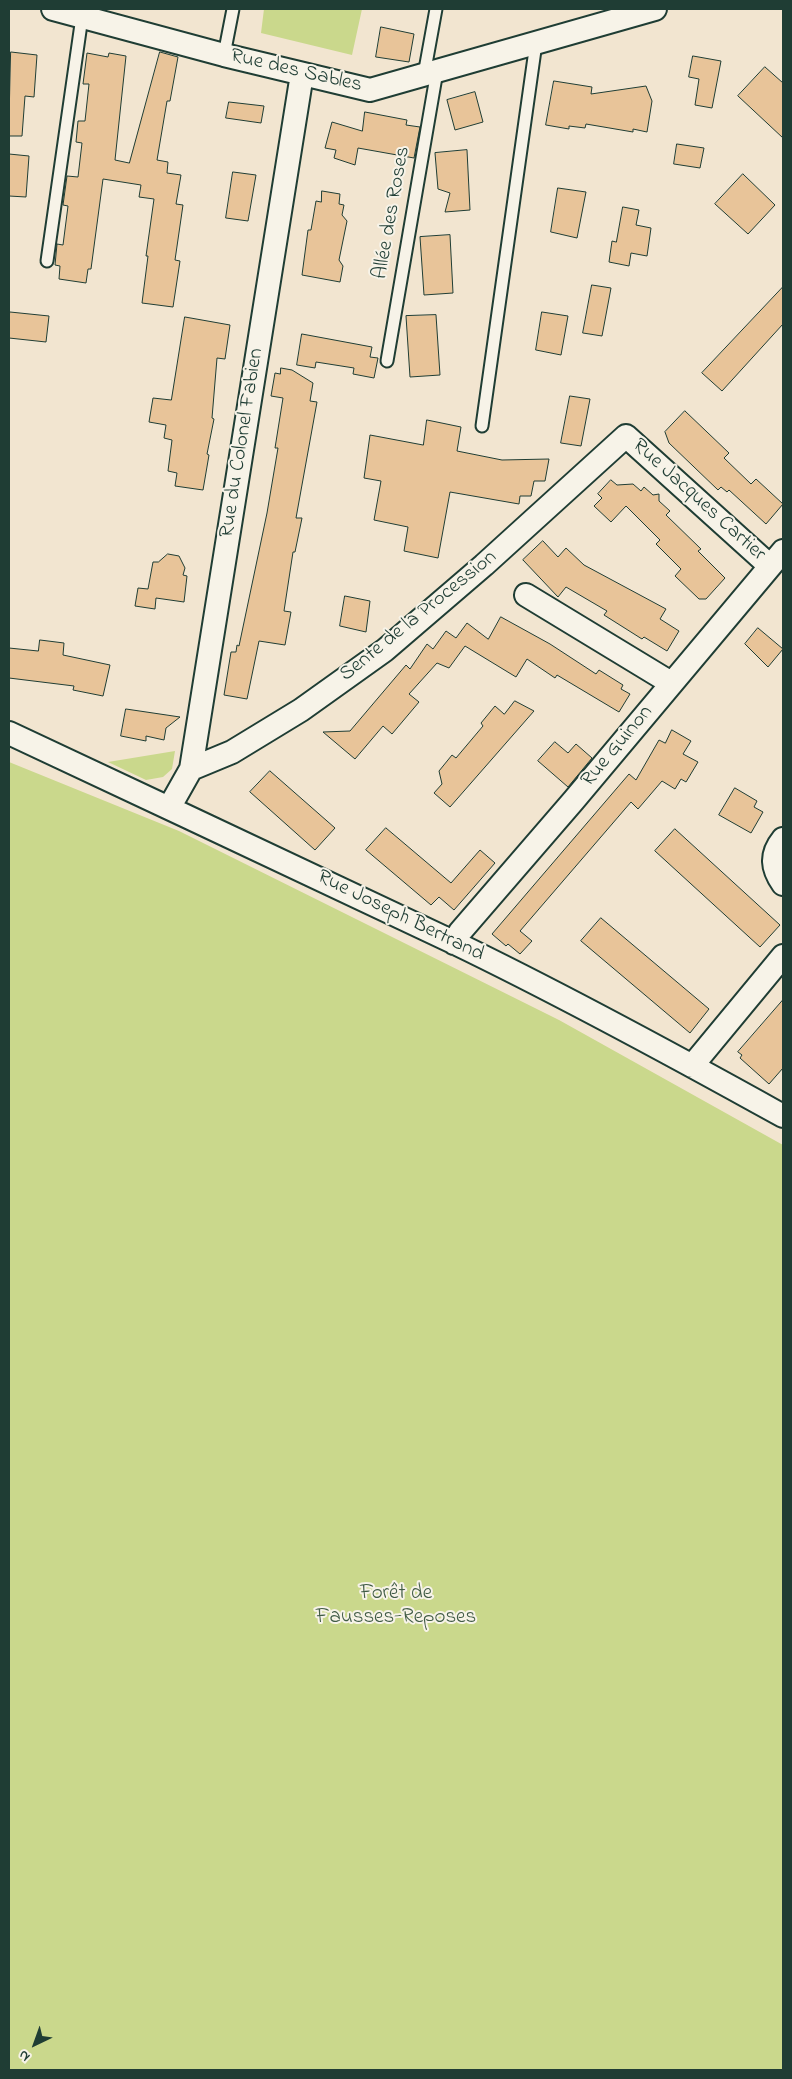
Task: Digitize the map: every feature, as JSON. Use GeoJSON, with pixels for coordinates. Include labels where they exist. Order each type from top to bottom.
{"type":"FeatureCollection","features":[{"type":"Feature","properties":{"kind":"street","name":"Rue des Sables"},"geometry":{"type":"LineString","coordinates":[[53,9],[224,56],[370,90],[654,9]]}},
{"type":"Feature","properties":{"kind":"street","name":"Rue du Colonel Fabien"},"geometry":{"type":"LineString","coordinates":[[169,808],[191,769],[302,74]]}},
{"type":"Feature","properties":{"kind":"street","name":"Sente de la Procession"},"geometry":{"type":"LineString","coordinates":[[191,769],[232,752],[294,715],[385,650],[484,565],[626,436]]}},
{"type":"Feature","properties":{"kind":"street","name":"Rue Jacques Cartier"},"geometry":{"type":"LineString","coordinates":[[626,436],[777,559]]}},
{"type":"Feature","properties":{"kind":"street","name":"Rue Guinon"},"geometry":{"type":"LineString","coordinates":[[454,942],[460,932],[777,559]]}},
{"type":"Feature","properties":{"kind":"street"},"geometry":{"type":"LineString","coordinates":[[526,595],[671,683]]}},
{"type":"Feature","properties":{"kind":"street","name":"Rue Joseph Bertrand"},"geometry":{"type":"LineString","coordinates":[[9,733],[454,942],[692,1066],[783,1116]]}},
{"type":"Feature","properties":{"kind":"street"},"geometry":{"type":"LineString","coordinates":[[783,840],[776,848],[773,863],[783,884]]}},
{"type":"Feature","properties":{"kind":"street"},"geometry":{"type":"LineString","coordinates":[[692,1066],[783,956]]}},
{"type":"Feature","properties":{"kind":"lane"},"geometry":{"type":"LineString","coordinates":[[224,56],[232,9]]}},
{"type":"Feature","properties":{"kind":"lane","name":"Allée des Roses"},"geometry":{"type":"LineString","coordinates":[[387,361],[430,73],[436,9]]}},
{"type":"Feature","properties":{"kind":"lane"},"geometry":{"type":"LineString","coordinates":[[47,261],[82,17]]}},
{"type":"Feature","properties":{"kind":"lane"},"geometry":{"type":"LineString","coordinates":[[482,426],[536,43]]}},
{"type":"Feature","properties":{"kind":"green space"},"geometry":{"type":"Polygon","coordinates":[[[264,9],[362,9],[352,55],[261,33],[264,9]]]}},
{"type":"Feature","properties":{"kind":"green space"},"geometry":{"type":"Polygon","coordinates":[[[175,751],[172,769],[163,777],[146,780],[108,762],[175,751]]]}},
{"type":"Feature","properties":{"kind":"green space","name":"Forêt de Fausses-Reposes"},"geometry":{"type":"Polygon","coordinates":[[[9,762],[179,831],[559,1020],[783,1145],[783,2070],[9,2070],[9,762]]]}},
{"type":"Feature","properties":{"kind":"building"},"geometry":{"type":"Polygon","coordinates":[[[381,27],[414,34],[409,62],[376,57],[381,27]]]}},
{"type":"Feature","properties":{"kind":"building"},"geometry":{"type":"Polygon","coordinates":[[[11,52],[37,55],[34,97],[25,96],[22,136],[9,136],[11,52]]]}},
{"type":"Feature","properties":{"kind":"building"},"geometry":{"type":"Polygon","coordinates":[[[160,52],[178,57],[170,101],[167,101],[157,160],[168,162],[167,173],[181,175],[176,204],[183,205],[175,260],[180,261],[173,307],[142,303],[154,199],[139,197],[141,185],[103,179],[91,269],[88,269],[86,283],[59,279],[60,266],[55,265],[57,244],[63,245],[68,206],[63,205],[67,176],[78,177],[82,143],[76,142],[78,121],[85,121],[89,84],[83,84],[87,53],[108,57],[109,53],[126,56],[115,160],[129,163],[160,52]]]}},
{"type":"Feature","properties":{"kind":"building"},"geometry":{"type":"Polygon","coordinates":[[[693,56],[721,61],[712,108],[695,105],[699,79],[689,77],[693,56]]]}},
{"type":"Feature","properties":{"kind":"building"},"geometry":{"type":"Polygon","coordinates":[[[765,67],[783,83],[783,138],[738,96],[765,67]]]}},
{"type":"Feature","properties":{"kind":"building"},"geometry":{"type":"Polygon","coordinates":[[[554,81],[592,87],[591,94],[646,86],[652,101],[647,132],[633,129],[633,132],[586,124],[585,128],[569,126],[569,129],[546,125],[554,81]]]}},
{"type":"Feature","properties":{"kind":"building"},"geometry":{"type":"Polygon","coordinates":[[[475,92],[483,122],[455,130],[447,100],[475,92]]]}},
{"type":"Feature","properties":{"kind":"building"},"geometry":{"type":"Polygon","coordinates":[[[229,102],[264,106],[261,123],[226,118],[229,102]]]}},
{"type":"Feature","properties":{"kind":"building"},"geometry":{"type":"Polygon","coordinates":[[[365,112],[407,120],[406,125],[420,127],[414,158],[358,148],[355,165],[334,158],[336,150],[325,148],[332,122],[362,131],[365,112]]]}},
{"type":"Feature","properties":{"kind":"building"},"geometry":{"type":"Polygon","coordinates":[[[677,144],[704,148],[700,168],[674,164],[677,144]]]}},
{"type":"Feature","properties":{"kind":"building"},"geometry":{"type":"Polygon","coordinates":[[[467,150],[470,210],[445,212],[450,193],[438,189],[435,153],[467,150]]]}},
{"type":"Feature","properties":{"kind":"building"},"geometry":{"type":"Polygon","coordinates":[[[9,154],[29,156],[26,197],[9,196],[9,154]]]}},
{"type":"Feature","properties":{"kind":"building"},"geometry":{"type":"Polygon","coordinates":[[[233,172],[256,175],[248,221],[226,218],[233,172]]]}},
{"type":"Feature","properties":{"kind":"building"},"geometry":{"type":"Polygon","coordinates":[[[743,174],[775,205],[748,234],[715,204],[743,174]]]}},
{"type":"Feature","properties":{"kind":"building"},"geometry":{"type":"Polygon","coordinates":[[[558,188],[586,192],[577,238],[551,232],[558,188]]]}},
{"type":"Feature","properties":{"kind":"building"},"geometry":{"type":"Polygon","coordinates":[[[322,191],[340,194],[339,204],[344,205],[342,215],[347,221],[339,260],[343,266],[340,282],[302,275],[308,230],[311,230],[316,201],[321,202],[322,191]]]}},
{"type":"Feature","properties":{"kind":"building"},"geometry":{"type":"Polygon","coordinates":[[[623,207],[639,210],[636,225],[651,228],[647,256],[631,253],[629,266],[609,262],[612,241],[616,242],[623,207]]]}},
{"type":"Feature","properties":{"kind":"building"},"geometry":{"type":"Polygon","coordinates":[[[450,235],[453,293],[424,295],[420,237],[450,235]]]}},
{"type":"Feature","properties":{"kind":"building"},"geometry":{"type":"Polygon","coordinates":[[[592,285],[611,288],[602,336],[583,333],[592,285]]]}},
{"type":"Feature","properties":{"kind":"building"},"geometry":{"type":"Polygon","coordinates":[[[783,287],[783,324],[722,391],[702,373],[783,287]]]}},
{"type":"Feature","properties":{"kind":"building"},"geometry":{"type":"Polygon","coordinates":[[[10,312],[49,316],[46,342],[9,338],[10,312]]]}},
{"type":"Feature","properties":{"kind":"building"},"geometry":{"type":"Polygon","coordinates":[[[542,312],[568,316],[561,355],[536,350],[542,312]]]}},
{"type":"Feature","properties":{"kind":"building"},"geometry":{"type":"Polygon","coordinates":[[[436,315],[440,375],[410,377],[406,316],[436,315]]]}},
{"type":"Feature","properties":{"kind":"building"},"geometry":{"type":"Polygon","coordinates":[[[185,317],[230,325],[225,359],[217,358],[212,418],[214,419],[207,454],[209,455],[203,490],[175,486],[177,473],[168,471],[172,440],[164,438],[166,425],[149,422],[153,398],[171,400],[185,317]]]}},
{"type":"Feature","properties":{"kind":"building"},"geometry":{"type":"Polygon","coordinates":[[[302,334],[372,347],[370,357],[378,358],[374,378],[353,374],[354,368],[316,362],[315,368],[297,365],[302,334]]]}},
{"type":"Feature","properties":{"kind":"building"},"geometry":{"type":"Polygon","coordinates":[[[281,368],[292,370],[313,383],[310,401],[317,402],[296,518],[302,518],[295,552],[293,552],[284,611],[291,612],[285,645],[259,641],[247,699],[224,695],[231,652],[236,652],[237,645],[239,646],[267,513],[278,448],[275,448],[283,398],[271,396],[275,373],[280,374],[281,368]]]}},
{"type":"Feature","properties":{"kind":"building"},"geometry":{"type":"Polygon","coordinates":[[[570,396],[590,399],[581,446],[561,443],[570,396]]]}},
{"type":"Feature","properties":{"kind":"building"},"geometry":{"type":"Polygon","coordinates":[[[685,411],[729,453],[724,458],[751,484],[756,479],[783,504],[766,524],[729,490],[727,492],[721,487],[718,490],[669,443],[665,432],[685,411]]]}},
{"type":"Feature","properties":{"kind":"building"},"geometry":{"type":"Polygon","coordinates":[[[427,420],[461,427],[457,451],[502,460],[549,459],[545,481],[534,481],[531,496],[520,496],[519,504],[450,492],[438,558],[404,551],[408,527],[374,520],[381,481],[364,478],[370,435],[423,445],[427,420]]]}},
{"type":"Feature","properties":{"kind":"building"},"geometry":{"type":"Polygon","coordinates":[[[611,480],[617,485],[633,484],[641,491],[644,487],[653,495],[659,494],[659,501],[670,511],[666,515],[701,549],[698,551],[725,578],[706,599],[699,599],[675,576],[681,569],[656,544],[660,540],[626,506],[611,522],[594,506],[602,498],[598,494],[611,480]]]}},
{"type":"Feature","properties":{"kind":"building"},"geometry":{"type":"Polygon","coordinates":[[[543,541],[558,557],[566,548],[584,565],[666,609],[660,619],[679,631],[667,651],[644,637],[642,639],[604,615],[607,611],[566,587],[558,597],[523,560],[543,541]]]}},
{"type":"Feature","properties":{"kind":"building"},"geometry":{"type":"Polygon","coordinates":[[[168,554],[179,556],[185,568],[183,575],[187,576],[184,602],[156,598],[155,609],[135,606],[138,588],[148,589],[153,562],[158,562],[168,554]]]}},
{"type":"Feature","properties":{"kind":"building"},"geometry":{"type":"Polygon","coordinates":[[[345,596],[370,601],[366,632],[340,626],[345,596]]]}},
{"type":"Feature","properties":{"kind":"building"},"geometry":{"type":"Polygon","coordinates":[[[501,617],[550,644],[596,674],[599,670],[623,685],[621,689],[630,694],[619,712],[557,675],[555,678],[527,659],[516,677],[465,646],[449,668],[437,663],[409,694],[419,702],[392,734],[383,726],[355,759],[323,732],[350,731],[406,665],[410,669],[427,644],[433,649],[446,631],[456,638],[467,623],[488,639],[501,617]]]}},
{"type":"Feature","properties":{"kind":"building"},"geometry":{"type":"Polygon","coordinates":[[[758,628],[783,649],[768,667],[745,644],[758,628]]]}},
{"type":"Feature","properties":{"kind":"building"},"geometry":{"type":"Polygon","coordinates":[[[40,640],[64,643],[63,655],[110,665],[103,696],[73,690],[74,686],[9,678],[9,648],[38,651],[40,640]]]}},
{"type":"Feature","properties":{"kind":"building"},"geometry":{"type":"Polygon","coordinates":[[[515,701],[534,711],[450,807],[434,793],[442,784],[439,771],[452,755],[456,758],[483,726],[481,723],[495,706],[504,714],[515,701]]]}},
{"type":"Feature","properties":{"kind":"building"},"geometry":{"type":"Polygon","coordinates":[[[126,709],[180,717],[166,728],[164,740],[146,736],[146,741],[121,736],[126,709]]]}},
{"type":"Feature","properties":{"kind":"building"},"geometry":{"type":"Polygon","coordinates":[[[672,730],[691,741],[683,754],[698,762],[686,782],[681,779],[675,789],[662,781],[638,809],[631,802],[520,931],[532,941],[520,954],[508,944],[506,946],[492,934],[629,774],[636,780],[659,740],[665,743],[672,730]]]}},
{"type":"Feature","properties":{"kind":"building"},"geometry":{"type":"Polygon","coordinates":[[[555,742],[568,753],[576,744],[592,758],[568,787],[538,761],[555,742]]]}},
{"type":"Feature","properties":{"kind":"building"},"geometry":{"type":"Polygon","coordinates":[[[270,771],[335,828],[315,850],[250,792],[270,771]]]}},
{"type":"Feature","properties":{"kind":"building"},"geometry":{"type":"Polygon","coordinates":[[[735,788],[757,801],[754,807],[763,812],[751,833],[719,815],[735,788]]]}},
{"type":"Feature","properties":{"kind":"building"},"geometry":{"type":"Polygon","coordinates":[[[386,828],[451,883],[480,850],[495,863],[454,910],[439,897],[431,905],[366,850],[386,828]]]}},
{"type":"Feature","properties":{"kind":"building"},"geometry":{"type":"Polygon","coordinates":[[[675,829],[780,925],[760,947],[655,851],[675,829]]]}},
{"type":"Feature","properties":{"kind":"building"},"geometry":{"type":"Polygon","coordinates":[[[601,918],[709,1009],[690,1033],[581,941],[601,918]]]}},
{"type":"Feature","properties":{"kind":"building"},"geometry":{"type":"Polygon","coordinates":[[[783,1000],[783,1068],[769,1084],[740,1058],[742,1055],[738,1052],[783,1000]]]}}]}
